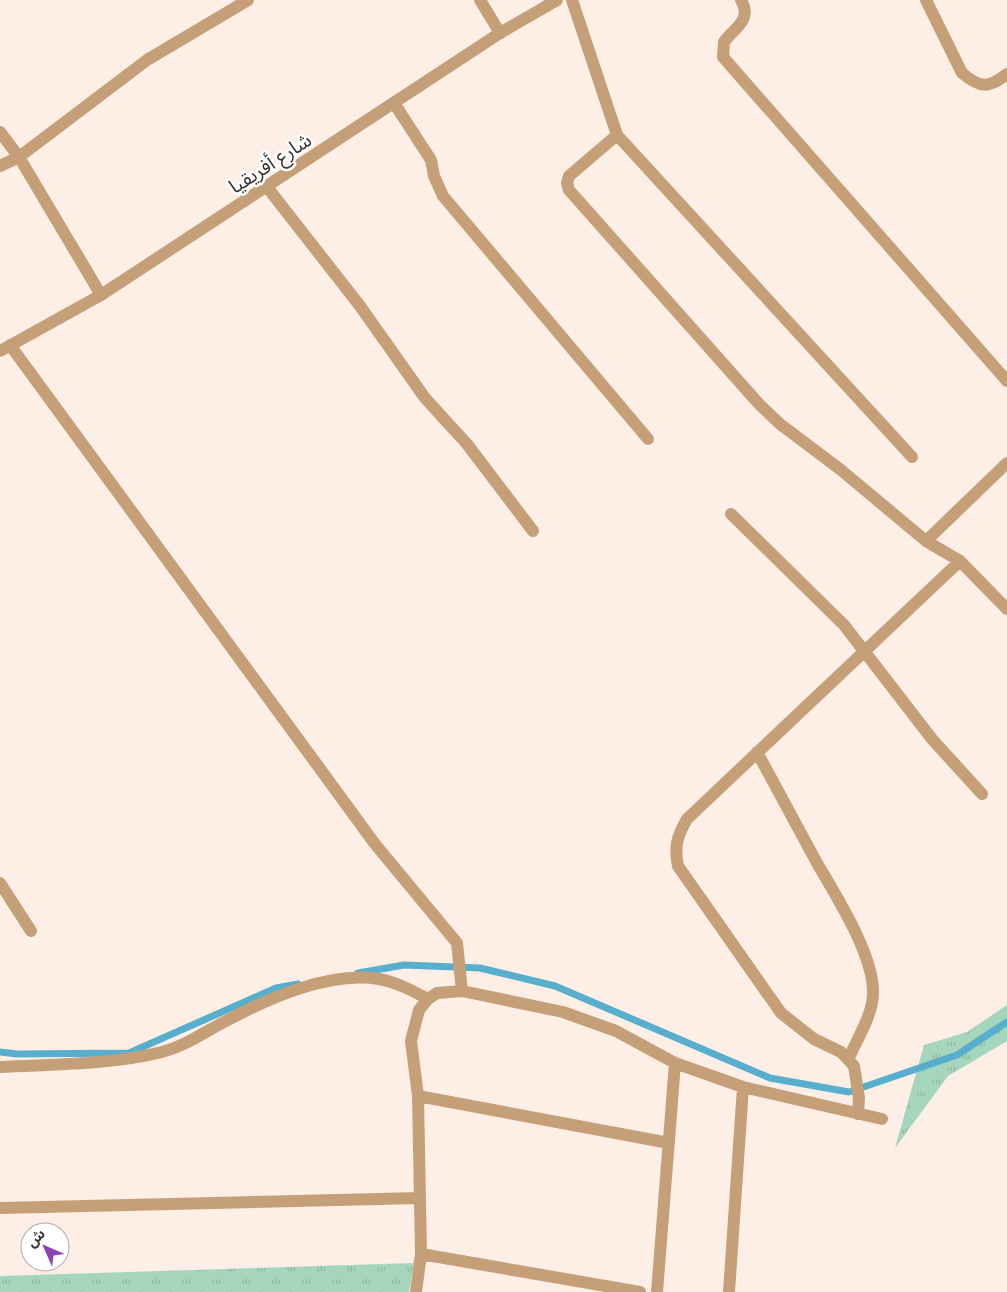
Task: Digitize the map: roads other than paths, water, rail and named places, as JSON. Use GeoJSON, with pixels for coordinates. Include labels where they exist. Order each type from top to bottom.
{"type":"FeatureCollection","features":[{"type":"Feature","properties":{"kind":"street"},"geometry":{"type":"LineString","coordinates":[[0,166],[19,157],[147,60],[248,0]]}},
{"type":"Feature","properties":{"kind":"street"},"geometry":{"type":"LineString","coordinates":[[480,0],[500,33]]}},
{"type":"Feature","properties":{"kind":"street","name":"شارع أفريقيا"},"geometry":{"type":"LineString","coordinates":[[5,348],[102,295],[500,33],[557,0]]}},
{"type":"Feature","properties":{"kind":"street"},"geometry":{"type":"LineString","coordinates":[[572,0],[617,135],[912,457]]}},
{"type":"Feature","properties":{"kind":"street"},"geometry":{"type":"LineString","coordinates":[[741,0],[745,14],[743,23],[724,42],[723,57],[1007,381]]}},
{"type":"Feature","properties":{"kind":"street"},"geometry":{"type":"LineString","coordinates":[[926,0],[962,73],[972,82],[983,86],[997,82],[1007,74]]}},
{"type":"Feature","properties":{"kind":"street"},"geometry":{"type":"LineString","coordinates":[[394,103],[431,160],[434,176],[443,196],[648,439]]}},
{"type":"Feature","properties":{"kind":"street"},"geometry":{"type":"LineString","coordinates":[[0,132],[19,157],[102,295]]}},
{"type":"Feature","properties":{"kind":"street"},"geometry":{"type":"LineString","coordinates":[[617,135],[569,176],[566,183],[569,190],[758,404],[780,424],[841,470],[926,541],[960,561],[1007,609]]}},
{"type":"Feature","properties":{"kind":"street"},"geometry":{"type":"LineString","coordinates":[[267,187],[365,313],[426,398],[467,444],[533,531]]}},
{"type":"Feature","properties":{"kind":"street"},"geometry":{"type":"LineString","coordinates":[[5,348],[375,844],[457,943],[462,992]]}},
{"type":"Feature","properties":{"kind":"street"},"geometry":{"type":"LineString","coordinates":[[926,541],[1007,463]]}},
{"type":"Feature","properties":{"kind":"street"},"geometry":{"type":"LineString","coordinates":[[731,514],[818,598],[865,651],[932,739],[982,794]]}},
{"type":"Feature","properties":{"kind":"street"},"geometry":{"type":"LineString","coordinates":[[852,1062],[814,1039],[781,1013],[678,866],[675,851],[678,836],[687,819],[960,561]]}},
{"type":"Feature","properties":{"kind":"street"},"geometry":{"type":"LineString","coordinates":[[757,752],[845,914],[867,962],[873,984],[873,996],[852,1062],[859,1098],[858,1114]]}},
{"type":"Feature","properties":{"kind":"street"},"geometry":{"type":"LineString","coordinates":[[0,883],[32,931]]}},
{"type":"Feature","properties":{"kind":"street"},"geometry":{"type":"LineString","coordinates":[[0,1067],[117,1060],[164,1051],[200,1036],[260,1002],[302,989],[350,979],[379,979],[409,989],[428,999]]}},
{"type":"Feature","properties":{"kind":"street"},"geometry":{"type":"LineString","coordinates":[[416,1292],[421,1254],[418,1096],[412,1041],[419,1010],[428,999],[438,993],[462,992],[563,1012],[616,1031],[675,1064],[743,1087],[882,1119]]}},
{"type":"Feature","properties":{"kind":"street"},"geometry":{"type":"LineString","coordinates":[[657,1292],[675,1064]]}},
{"type":"Feature","properties":{"kind":"street"},"geometry":{"type":"LineString","coordinates":[[729,1292],[743,1087]]}},
{"type":"Feature","properties":{"kind":"street"},"geometry":{"type":"LineString","coordinates":[[418,1096],[669,1142]]}},
{"type":"Feature","properties":{"kind":"street"},"geometry":{"type":"LineString","coordinates":[[0,1208],[419,1198]]}},
{"type":"Feature","properties":{"kind":"street"},"geometry":{"type":"LineString","coordinates":[[421,1254],[640,1292]]}},
{"type":"Feature","properties":{"kind":"waterway"},"geometry":{"type":"LineString","coordinates":[[358,973],[404,965],[480,968],[555,986],[770,1078],[849,1092],[957,1055],[1007,1022]]}},
{"type":"Feature","properties":{"kind":"waterway"},"geometry":{"type":"LineString","coordinates":[[0,1052],[17,1054],[129,1053],[276,988],[298,984]]}}]}
